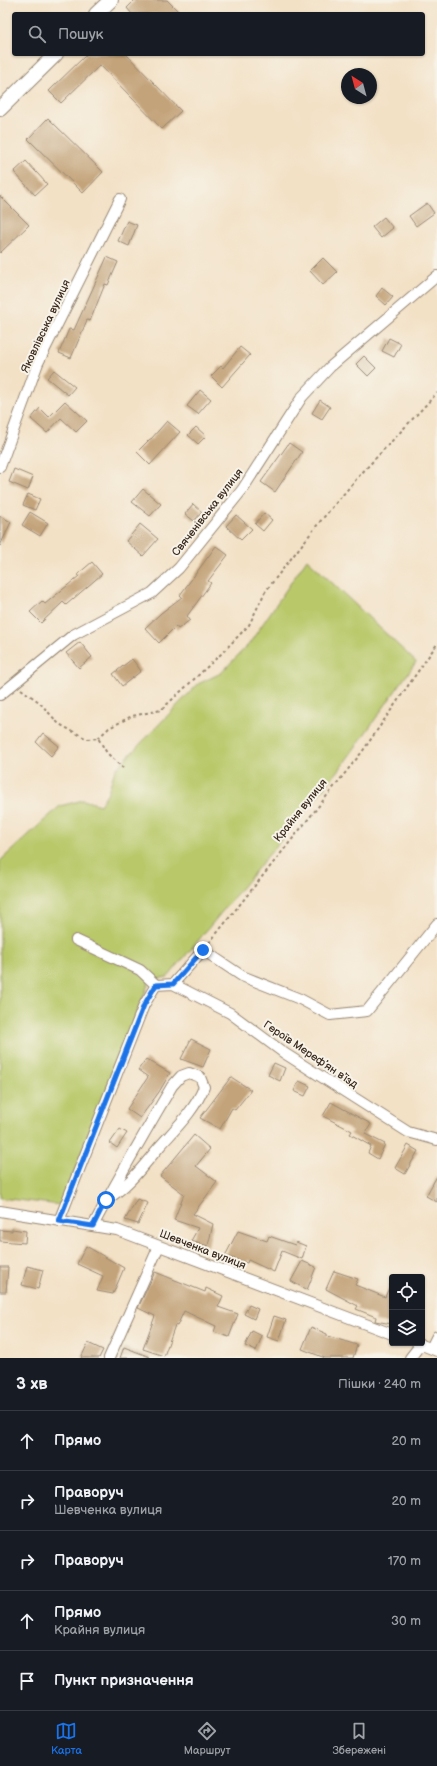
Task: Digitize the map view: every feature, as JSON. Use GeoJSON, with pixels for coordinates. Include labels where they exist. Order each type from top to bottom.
{"type":"FeatureCollection","features":[{"type":"Feature","properties":{"kind":"street"},"geometry":{"type":"LineString","coordinates":[[98,12],[110,0]]}},
{"type":"Feature","properties":{"kind":"street"},"geometry":{"type":"LineString","coordinates":[[0,109],[54,56]]}},
{"type":"Feature","properties":{"kind":"street","name":"Яковлівська вулиця"},"geometry":{"type":"LineString","coordinates":[[0,467],[38,362],[120,199]]}},
{"type":"Feature","properties":{"kind":"street","name":"Свяченівська вулиця"},"geometry":{"type":"LineString","coordinates":[[0,695],[73,635],[152,593],[179,568],[242,490],[302,396],[330,367],[437,276]]}},
{"type":"Feature","properties":{"kind":"street"},"geometry":{"type":"LineString","coordinates":[[76,940],[140,970],[156,985],[173,984],[203,950],[242,976],[300,999],[330,1015],[367,1012],[437,924]]}},
{"type":"Feature","properties":{"kind":"street","name":"Героїв Мерефʼян вʼїзд"},"geometry":{"type":"LineString","coordinates":[[173,984],[230,1013],[284,1053],[408,1132],[437,1140]]}},
{"type":"Feature","properties":{"kind":"street"},"geometry":{"type":"LineString","coordinates":[[59,1221],[144,1005],[156,985]]}},
{"type":"Feature","properties":{"kind":"street"},"geometry":{"type":"LineString","coordinates":[[93,1226],[106,1200],[172,1086],[181,1076],[189,1073],[200,1077],[204,1087],[201,1096],[185,1118],[120,1192],[106,1200]]}},
{"type":"Feature","properties":{"kind":"street","name":"Шевченка вулиця"},"geometry":{"type":"LineString","coordinates":[[0,1212],[116,1230],[389,1333]]}},
{"type":"Feature","properties":{"kind":"street"},"geometry":{"type":"LineString","coordinates":[[109,1358],[159,1246]]}},
{"type":"Feature","properties":{"kind":"street"},"geometry":{"type":"LineString","coordinates":[[424,1346],[434,1350],[437,1336]]}},
{"type":"Feature","properties":{"kind":"street"},"geometry":{"type":"LineString","coordinates":[[410,1358],[418,1346]]}},
{"type":"Feature","properties":{"kind":"path"},"geometry":{"type":"LineString","coordinates":[[14,684],[39,702],[59,724],[87,739],[98,738],[110,728],[132,716],[161,710],[221,654],[248,625],[265,592],[318,524],[359,476],[437,393]]}},
{"type":"Feature","properties":{"kind":"path","name":"Крайня вулиця"},"geometry":{"type":"LineString","coordinates":[[203,950],[362,752],[437,644]]}},
{"type":"Feature","properties":{"kind":"path"},"geometry":{"type":"LineString","coordinates":[[98,738],[107,753],[123,768]]}},
{"type":"Feature","properties":{"kind":"green space"},"geometry":{"type":"Polygon","coordinates":[[[307,559],[416,662],[339,770],[168,977],[150,980],[61,1205],[0,1198],[0,861],[60,806],[83,800],[100,805],[108,792],[115,770],[198,684],[221,673],[249,644],[307,559]]]}},
{"type":"Feature","properties":{"kind":"building"},"geometry":{"type":"Polygon","coordinates":[[[135,0],[167,0],[179,12],[130,12],[127,8],[135,0]]]}},
{"type":"Feature","properties":{"kind":"building"},"geometry":{"type":"Polygon","coordinates":[[[85,56],[128,56],[181,111],[162,129],[100,65],[61,103],[49,91],[85,56]]]}},
{"type":"Feature","properties":{"kind":"building"},"geometry":{"type":"Polygon","coordinates":[[[48,118],[103,172],[83,193],[28,139],[48,118]]]}},
{"type":"Feature","properties":{"kind":"building"},"geometry":{"type":"Polygon","coordinates":[[[26,161],[47,184],[35,195],[14,172],[26,161]]]}},
{"type":"Feature","properties":{"kind":"building"},"geometry":{"type":"Polygon","coordinates":[[[0,196],[29,225],[0,253],[0,196]]]}},
{"type":"Feature","properties":{"kind":"building"},"geometry":{"type":"Polygon","coordinates":[[[427,203],[434,213],[416,226],[409,216],[427,203]]]}},
{"type":"Feature","properties":{"kind":"building"},"geometry":{"type":"Polygon","coordinates":[[[384,217],[393,228],[381,238],[372,227],[384,217]]]}},
{"type":"Feature","properties":{"kind":"building"},"geometry":{"type":"Polygon","coordinates":[[[127,221],[137,225],[129,246],[118,241],[127,221]]]}},
{"type":"Feature","properties":{"kind":"building"},"geometry":{"type":"Polygon","coordinates":[[[107,257],[118,262],[108,285],[105,284],[90,321],[87,320],[71,358],[59,353],[69,329],[74,330],[107,257]]]}},
{"type":"Feature","properties":{"kind":"building"},"geometry":{"type":"Polygon","coordinates":[[[323,258],[337,272],[323,285],[310,271],[323,258]]]}},
{"type":"Feature","properties":{"kind":"building"},"geometry":{"type":"Polygon","coordinates":[[[382,288],[393,297],[386,305],[376,296],[382,288]]]}},
{"type":"Feature","properties":{"kind":"building"},"geometry":{"type":"Polygon","coordinates":[[[389,338],[401,344],[394,357],[382,351],[389,338]]]}},
{"type":"Feature","properties":{"kind":"building"},"geometry":{"type":"Polygon","coordinates":[[[240,347],[250,355],[222,387],[211,376],[221,366],[223,368],[240,347]]]}},
{"type":"Feature","properties":{"kind":"building"},"geometry":{"type":"Polygon","coordinates":[[[364,356],[376,368],[368,376],[356,364],[364,356]]]}},
{"type":"Feature","properties":{"kind":"building"},"geometry":{"type":"Polygon","coordinates":[[[54,370],[75,387],[68,395],[47,378],[54,370]]]}},
{"type":"Feature","properties":{"kind":"building"},"geometry":{"type":"Polygon","coordinates":[[[200,390],[211,399],[198,414],[187,406],[200,390]]]}},
{"type":"Feature","properties":{"kind":"building"},"geometry":{"type":"Polygon","coordinates":[[[320,400],[330,407],[322,419],[312,413],[320,400]]]}},
{"type":"Feature","properties":{"kind":"building"},"geometry":{"type":"Polygon","coordinates":[[[65,401],[87,421],[76,432],[61,418],[47,433],[31,419],[40,408],[49,417],[65,401]]]}},
{"type":"Feature","properties":{"kind":"building"},"geometry":{"type":"Polygon","coordinates":[[[167,421],[180,432],[150,465],[137,452],[167,421]]]}},
{"type":"Feature","properties":{"kind":"building"},"geometry":{"type":"Polygon","coordinates":[[[196,427],[206,436],[198,444],[188,435],[196,427]]]}},
{"type":"Feature","properties":{"kind":"building"},"geometry":{"type":"Polygon","coordinates":[[[289,443],[302,452],[275,492],[261,482],[289,443]]]}},
{"type":"Feature","properties":{"kind":"building"},"geometry":{"type":"Polygon","coordinates":[[[14,469],[33,477],[28,490],[9,482],[14,469]]]}},
{"type":"Feature","properties":{"kind":"building"},"geometry":{"type":"Polygon","coordinates":[[[143,489],[161,504],[150,516],[132,502],[143,489]]]}},
{"type":"Feature","properties":{"kind":"building"},"geometry":{"type":"Polygon","coordinates":[[[28,494],[40,499],[35,510],[23,505],[28,494]]]}},
{"type":"Feature","properties":{"kind":"building"},"geometry":{"type":"Polygon","coordinates":[[[193,504],[202,512],[194,521],[185,514],[193,504]]]}},
{"type":"Feature","properties":{"kind":"building"},"geometry":{"type":"Polygon","coordinates":[[[30,512],[48,523],[40,536],[22,525],[30,512]]]}},
{"type":"Feature","properties":{"kind":"building"},"geometry":{"type":"Polygon","coordinates":[[[264,513],[272,520],[263,531],[255,524],[264,513]]]}},
{"type":"Feature","properties":{"kind":"building"},"geometry":{"type":"Polygon","coordinates":[[[236,515],[252,529],[241,540],[226,526],[236,515]]]}},
{"type":"Feature","properties":{"kind":"building"},"geometry":{"type":"Polygon","coordinates":[[[0,516],[11,522],[0,546],[0,516]]]}},
{"type":"Feature","properties":{"kind":"building"},"geometry":{"type":"Polygon","coordinates":[[[140,524],[158,539],[143,556],[126,541],[140,524]]]}},
{"type":"Feature","properties":{"kind":"building"},"geometry":{"type":"Polygon","coordinates":[[[216,546],[228,555],[208,581],[211,583],[187,616],[190,620],[178,629],[176,626],[159,643],[145,628],[161,613],[182,597],[180,595],[216,546]]]}},
{"type":"Feature","properties":{"kind":"building"},"geometry":{"type":"Polygon","coordinates":[[[92,562],[102,574],[66,605],[63,602],[41,623],[30,612],[42,601],[45,604],[79,576],[78,574],[92,562]]]}},
{"type":"Feature","properties":{"kind":"building"},"geometry":{"type":"Polygon","coordinates":[[[80,642],[92,657],[79,668],[66,653],[80,642]]]}},
{"type":"Feature","properties":{"kind":"building"},"geometry":{"type":"Polygon","coordinates":[[[132,659],[141,671],[122,686],[113,674],[132,659]]]}},
{"type":"Feature","properties":{"kind":"building"},"geometry":{"type":"Polygon","coordinates":[[[43,733],[59,746],[51,756],[36,742],[43,733]]]}},
{"type":"Feature","properties":{"kind":"building"},"geometry":{"type":"Polygon","coordinates":[[[191,1039],[211,1049],[203,1067],[181,1059],[191,1039]]]}},
{"type":"Feature","properties":{"kind":"building"},"geometry":{"type":"Polygon","coordinates":[[[146,1059],[170,1073],[159,1092],[140,1118],[127,1109],[148,1077],[138,1070],[146,1059]]]}},
{"type":"Feature","properties":{"kind":"building"},"geometry":{"type":"Polygon","coordinates":[[[274,1063],[285,1068],[280,1081],[268,1075],[274,1063]]]}},
{"type":"Feature","properties":{"kind":"building"},"geometry":{"type":"Polygon","coordinates":[[[231,1077],[251,1090],[235,1110],[232,1108],[220,1129],[200,1118],[231,1077]]]}},
{"type":"Feature","properties":{"kind":"building"},"geometry":{"type":"Polygon","coordinates":[[[299,1081],[310,1086],[305,1096],[294,1091],[299,1081]]]}},
{"type":"Feature","properties":{"kind":"building"},"geometry":{"type":"Polygon","coordinates":[[[331,1102],[371,1124],[365,1134],[385,1144],[378,1159],[368,1153],[371,1146],[350,1134],[352,1131],[323,1116],[331,1102]]]}},
{"type":"Feature","properties":{"kind":"building"},"geometry":{"type":"Polygon","coordinates":[[[120,1129],[127,1133],[117,1148],[110,1143],[120,1129]]]}},
{"type":"Feature","properties":{"kind":"building"},"geometry":{"type":"Polygon","coordinates":[[[194,1135],[210,1149],[196,1166],[217,1182],[193,1214],[213,1224],[208,1246],[191,1241],[198,1228],[174,1220],[184,1194],[160,1176],[194,1135]]]}},
{"type":"Feature","properties":{"kind":"building"},"geometry":{"type":"Polygon","coordinates":[[[408,1145],[418,1151],[405,1174],[395,1168],[408,1145]]]}},
{"type":"Feature","properties":{"kind":"building"},"geometry":{"type":"Polygon","coordinates":[[[437,1176],[437,1202],[426,1196],[437,1176]]]}},
{"type":"Feature","properties":{"kind":"building"},"geometry":{"type":"Polygon","coordinates":[[[137,1199],[148,1203],[138,1224],[125,1220],[137,1199]]]}},
{"type":"Feature","properties":{"kind":"building"},"geometry":{"type":"Polygon","coordinates":[[[12,1229],[26,1231],[25,1243],[0,1241],[0,1230],[12,1231],[12,1229]]]}},
{"type":"Feature","properties":{"kind":"building"},"geometry":{"type":"Polygon","coordinates":[[[238,1231],[267,1241],[269,1236],[295,1245],[296,1242],[306,1246],[302,1259],[282,1251],[274,1272],[248,1260],[247,1263],[225,1256],[238,1231]]]}},
{"type":"Feature","properties":{"kind":"building"},"geometry":{"type":"Polygon","coordinates":[[[86,1246],[124,1268],[113,1294],[97,1291],[103,1276],[77,1264],[86,1246]]]}},
{"type":"Feature","properties":{"kind":"building"},"geometry":{"type":"Polygon","coordinates":[[[302,1261],[316,1267],[307,1290],[291,1281],[302,1261]]]}},
{"type":"Feature","properties":{"kind":"building"},"geometry":{"type":"Polygon","coordinates":[[[27,1266],[43,1270],[38,1289],[22,1285],[27,1266]]]}},
{"type":"Feature","properties":{"kind":"building"},"geometry":{"type":"Polygon","coordinates":[[[0,1267],[8,1267],[6,1292],[0,1292],[0,1267]]]}},
{"type":"Feature","properties":{"kind":"building"},"geometry":{"type":"Polygon","coordinates":[[[334,1271],[358,1279],[355,1285],[385,1297],[389,1288],[389,1323],[375,1321],[376,1317],[356,1309],[358,1306],[326,1289],[334,1271]]]}},
{"type":"Feature","properties":{"kind":"building"},"geometry":{"type":"Polygon","coordinates":[[[155,1272],[205,1292],[206,1288],[223,1296],[218,1307],[238,1314],[229,1337],[214,1332],[216,1326],[184,1311],[177,1326],[175,1325],[164,1356],[143,1349],[155,1316],[138,1308],[155,1272]]]}},
{"type":"Feature","properties":{"kind":"building"},"geometry":{"type":"Polygon","coordinates":[[[249,1305],[258,1309],[254,1319],[244,1314],[249,1305]]]}},
{"type":"Feature","properties":{"kind":"building"},"geometry":{"type":"Polygon","coordinates":[[[274,1316],[286,1320],[279,1341],[267,1337],[274,1316]]]}},
{"type":"Feature","properties":{"kind":"building"},"geometry":{"type":"Polygon","coordinates":[[[311,1327],[327,1334],[327,1336],[357,1345],[353,1358],[325,1358],[302,1349],[311,1327]]]}},
{"type":"Feature","properties":{"kind":"building"},"geometry":{"type":"Polygon","coordinates":[[[252,1331],[262,1336],[256,1351],[245,1346],[252,1331]]]}},
{"type":"Feature","properties":{"kind":"building"},"geometry":{"type":"Polygon","coordinates":[[[88,1343],[103,1350],[99,1358],[81,1358],[88,1343]]]}},
{"type":"Feature","properties":{"kind":"building"},"geometry":{"type":"Polygon","coordinates":[[[124,1347],[150,1357],[150,1358],[120,1358],[124,1347]]]}},
{"type":"Feature","properties":{"kind":"route"},"geometry":{"type":"LineString","coordinates":[[106,1200],[93,1226],[59,1221],[144,1005],[156,985],[173,984],[203,950]]}}]}
